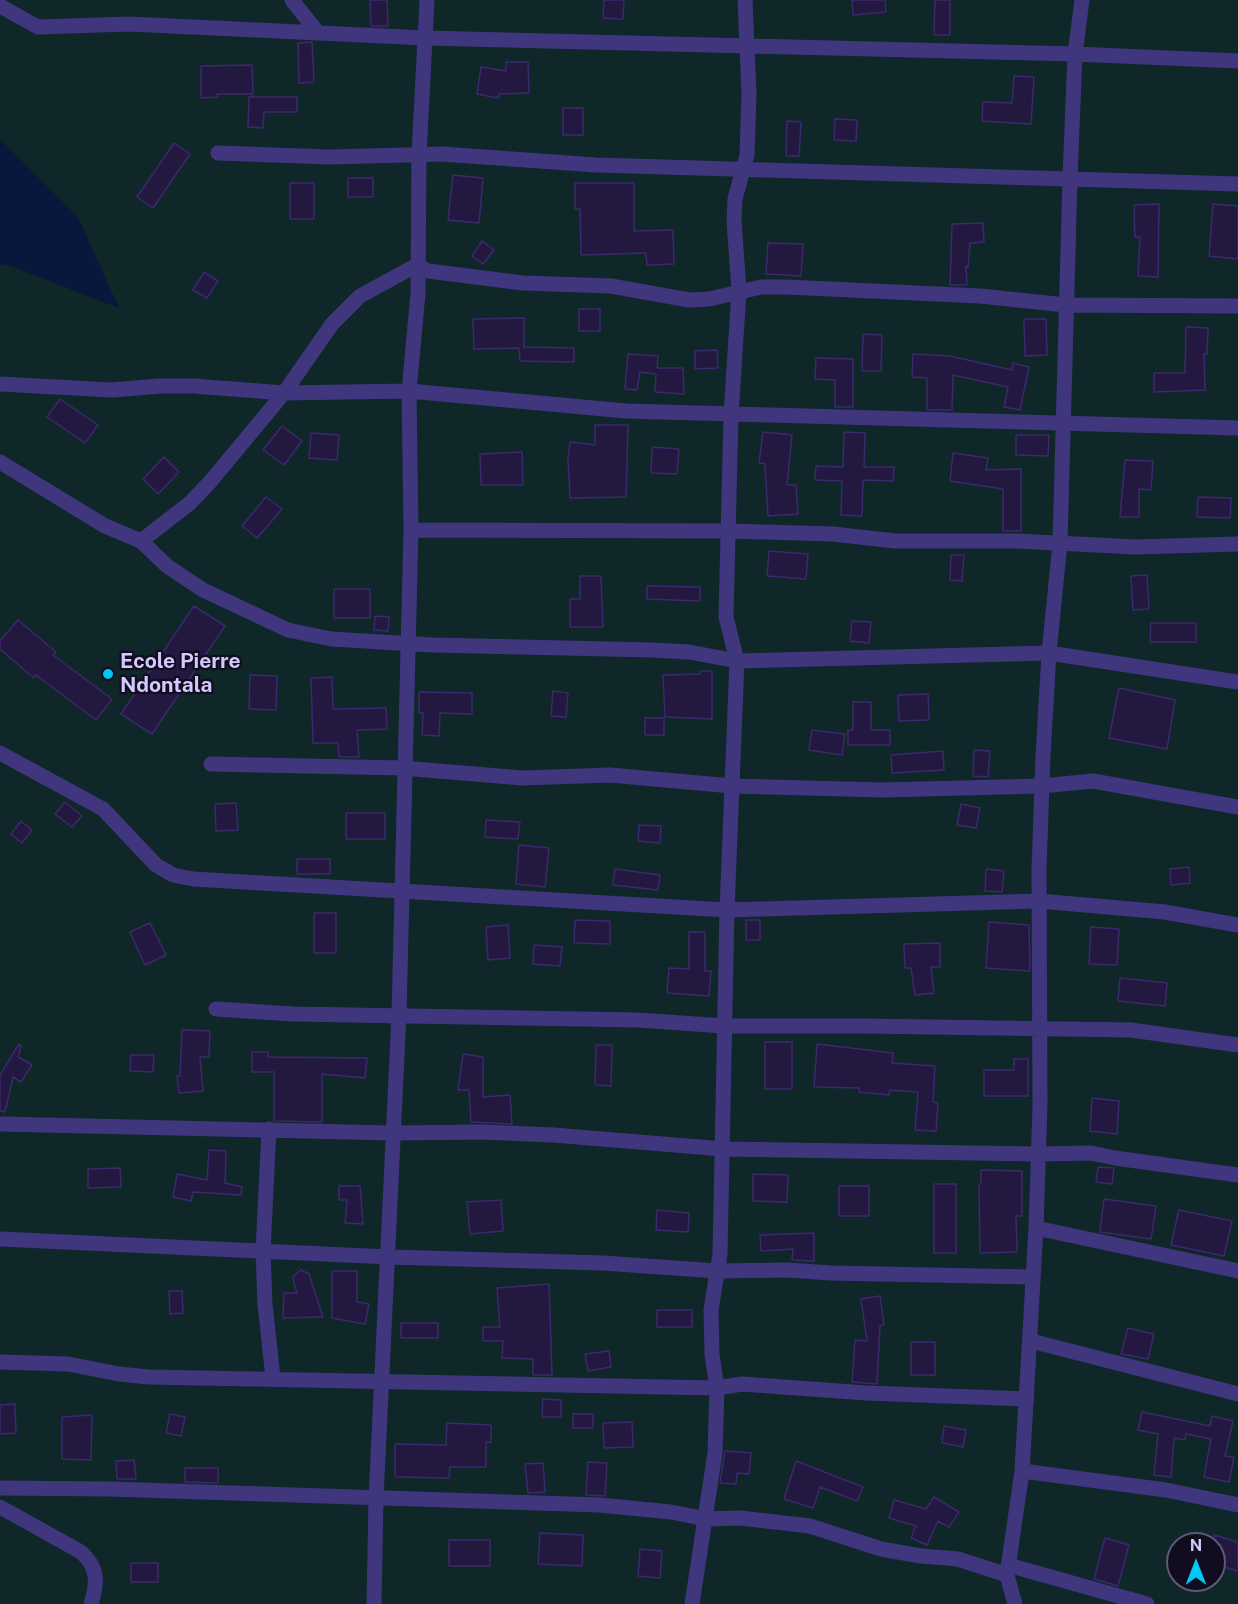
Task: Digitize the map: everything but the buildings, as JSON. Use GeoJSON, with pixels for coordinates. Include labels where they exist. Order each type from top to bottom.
{"type":"FeatureCollection","features":[{"type":"Feature","properties":{"kind":"street"},"geometry":{"type":"LineString","coordinates":[[292,0],[318,33]]}},
{"type":"Feature","properties":{"kind":"street"},"geometry":{"type":"LineString","coordinates":[[374,1604],[376,1499],[384,1380],[399,1014],[403,768],[411,530],[409,390],[418,293],[419,154],[427,0]]}},
{"type":"Feature","properties":{"kind":"street"},"geometry":{"type":"LineString","coordinates":[[692,1604],[714,1464],[717,1388],[712,1354],[711,1310],[720,1254],[724,1149],[727,910],[737,661],[726,617],[731,415],[739,291],[735,199],[745,170],[749,80],[745,47],[745,0]]}},
{"type":"Feature","properties":{"kind":"street"},"geometry":{"type":"LineString","coordinates":[[1015,1604],[1007,1570],[1022,1471],[1031,1341],[1031,1277],[1036,1228],[1038,1154],[1041,786],[1049,653],[1060,543],[1075,54],[1082,0]]}},
{"type":"Feature","properties":{"kind":"street"},"geometry":{"type":"LineString","coordinates":[[0,6],[38,27],[129,24],[426,38],[1075,54],[1238,61]]}},
{"type":"Feature","properties":{"kind":"street"},"geometry":{"type":"LineString","coordinates":[[218,153],[329,157],[419,154],[488,156],[596,165],[1238,184]]}},
{"type":"Feature","properties":{"kind":"street"},"geometry":{"type":"LineString","coordinates":[[417,265],[428,272],[523,283],[611,286],[688,300],[710,298],[761,287],[787,287],[910,291],[1066,305],[1238,306]]}},
{"type":"Feature","properties":{"kind":"street"},"geometry":{"type":"LineString","coordinates":[[141,541],[190,503],[210,482],[284,393],[332,324],[360,296],[417,265]]}},
{"type":"Feature","properties":{"kind":"street"},"geometry":{"type":"LineString","coordinates":[[0,384],[112,390],[194,386],[284,393],[409,390],[610,410],[731,415],[1062,421],[1238,428]]}},
{"type":"Feature","properties":{"kind":"street"},"geometry":{"type":"LineString","coordinates":[[0,462],[105,526],[141,541],[167,566],[203,590],[288,630],[331,639],[653,650],[689,652],[737,661],[1049,653],[1238,682]]}},
{"type":"Feature","properties":{"kind":"street"},"geometry":{"type":"LineString","coordinates":[[411,530],[729,531],[833,534],[895,542],[1060,543],[1136,547],[1238,544]]}},
{"type":"Feature","properties":{"kind":"street"},"geometry":{"type":"LineString","coordinates":[[0,753],[103,808],[156,865],[173,875],[244,884],[401,890],[727,910],[1039,901],[1165,912],[1238,925]]}},
{"type":"Feature","properties":{"kind":"street"},"geometry":{"type":"LineString","coordinates":[[211,764],[403,768],[523,778],[609,775],[732,786],[924,790],[1041,786],[1093,781],[1238,807]]}},
{"type":"Feature","properties":{"kind":"street"},"geometry":{"type":"LineString","coordinates":[[216,1009],[294,1014],[399,1014],[638,1020],[724,1026],[1131,1030],[1238,1045]]}},
{"type":"Feature","properties":{"kind":"street"},"geometry":{"type":"LineString","coordinates":[[0,1124],[553,1135],[724,1149],[1038,1154],[1068,1151],[1238,1175]]}},
{"type":"Feature","properties":{"kind":"street"},"geometry":{"type":"LineString","coordinates":[[269,1129],[263,1251],[264,1304],[273,1378]]}},
{"type":"Feature","properties":{"kind":"street"},"geometry":{"type":"LineString","coordinates":[[1036,1228],[1238,1271]]}},
{"type":"Feature","properties":{"kind":"street"},"geometry":{"type":"LineString","coordinates":[[0,1239],[389,1257],[603,1263],[717,1271],[788,1270],[1031,1277]]}},
{"type":"Feature","properties":{"kind":"street"},"geometry":{"type":"LineString","coordinates":[[1031,1341],[1238,1394]]}},
{"type":"Feature","properties":{"kind":"street"},"geometry":{"type":"LineString","coordinates":[[0,1362],[68,1364],[149,1377],[384,1380],[566,1387],[717,1388],[742,1384],[866,1393],[1027,1399]]}},
{"type":"Feature","properties":{"kind":"street"},"geometry":{"type":"LineString","coordinates":[[1022,1471],[1166,1490],[1238,1505]]}},
{"type":"Feature","properties":{"kind":"street"},"geometry":{"type":"LineString","coordinates":[[0,1488],[70,1487],[376,1499],[562,1502],[671,1512],[706,1519],[740,1518],[810,1526],[881,1549],[958,1559],[1147,1604]]}},
{"type":"Feature","properties":{"kind":"street"},"geometry":{"type":"LineString","coordinates":[[0,1507],[81,1552],[92,1562],[95,1575],[91,1604]]}},
{"type":"Feature","properties":{"kind":"green space"},"geometry":{"type":"Polygon","coordinates":[[[0,0],[1238,0],[1238,1604],[0,1604],[0,0]]]}},
{"type":"Feature","properties":{"kind":"water"},"geometry":{"type":"Polygon","coordinates":[[[0,139],[78,217],[119,308],[5,264],[0,265],[0,139]]]}},
{"type":"Feature","properties":{"kind":"place","name":"Ecole Pierre Ndontala"},"geometry":{"type":"Point","coordinates":[108,674]}}]}
